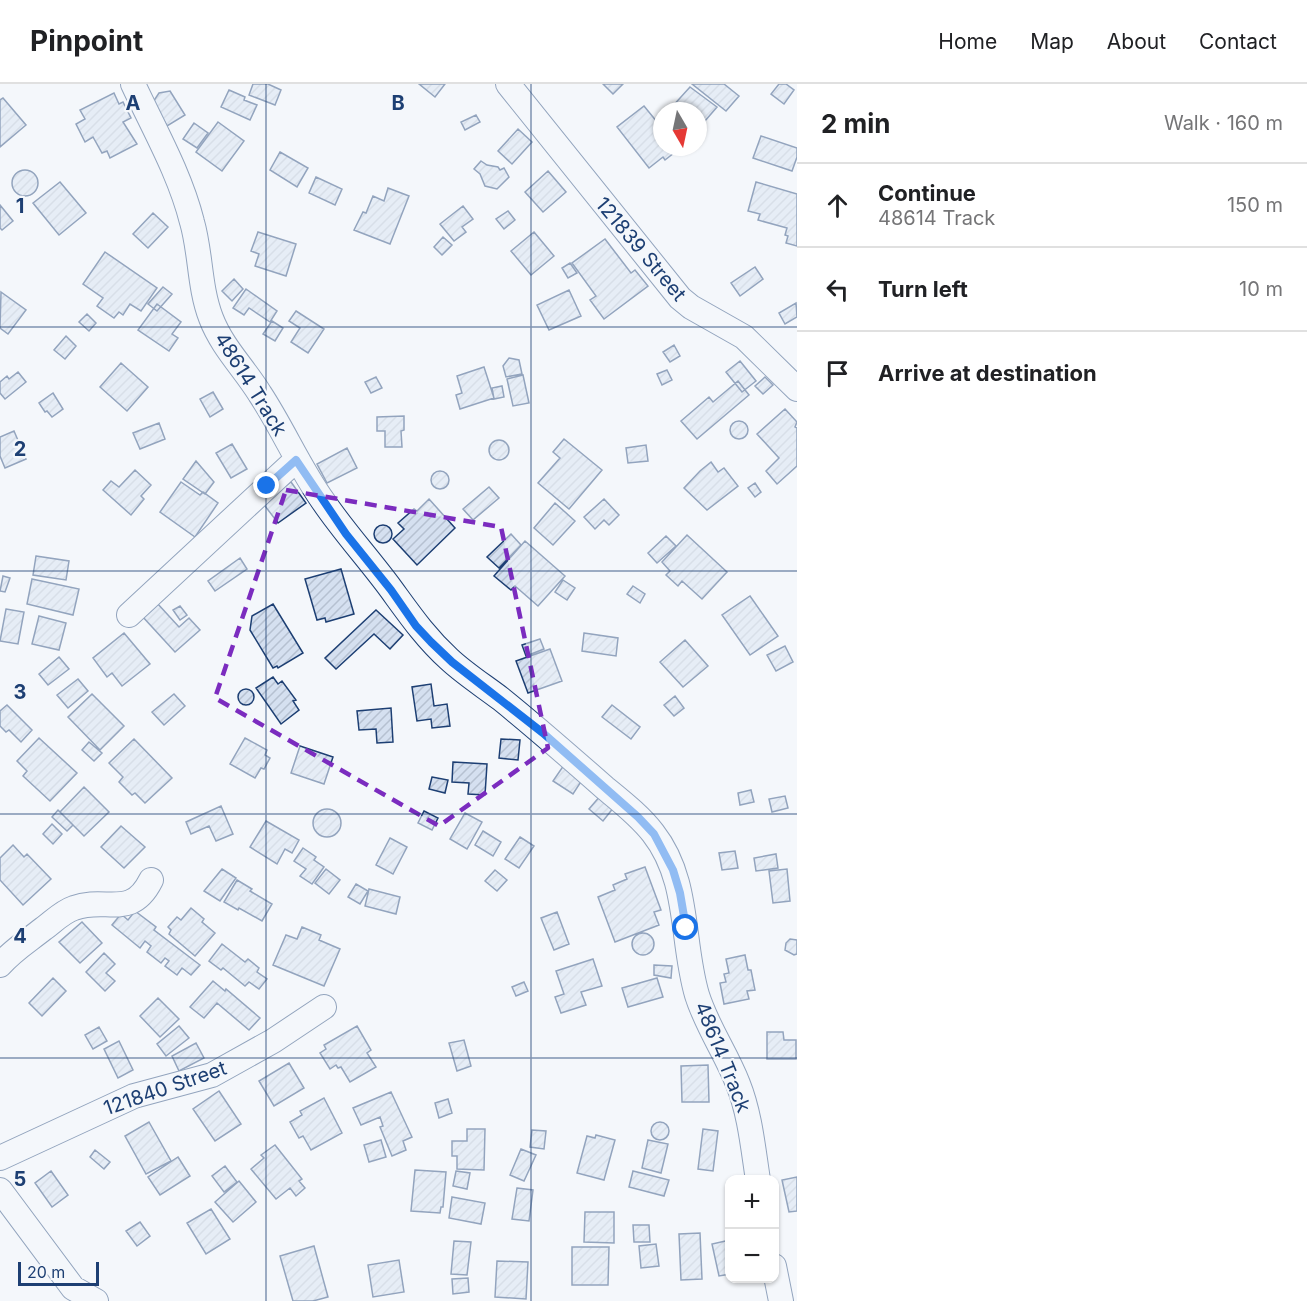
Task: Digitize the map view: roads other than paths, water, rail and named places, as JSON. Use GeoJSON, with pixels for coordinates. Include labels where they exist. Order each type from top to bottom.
{"type":"FeatureCollection","features":[{"type":"Feature","properties":{"kind":"street","name":"48614 Track"},"geometry":{"type":"LineString","coordinates":[[133,84],[166,152],[187,204],[197,243],[203,290],[215,329],[277,420],[296,460],[346,534],[391,590],[416,626],[431,642],[452,662],[543,733],[638,817],[654,834],[673,870],[680,893],[696,993],[706,1020],[730,1064],[742,1097],[748,1117],[757,1175]]}},
{"type":"Feature","properties":{"kind":"street","name":"121839 Street"},"geometry":{"type":"LineString","coordinates":[[508,84],[680,298],[691,307],[744,337],[797,389]]}},
{"type":"Feature","properties":{"kind":"street"},"geometry":{"type":"LineString","coordinates":[[129,615],[296,460]]}},
{"type":"Feature","properties":{"kind":"street"},"geometry":{"type":"LineString","coordinates":[[0,965],[22,944],[74,907],[127,903],[144,894],[151,880]]}},
{"type":"Feature","properties":{"kind":"street","name":"121840 Street"},"geometry":{"type":"LineString","coordinates":[[0,1158],[134,1096],[212,1075],[273,1041],[324,1007]]}},
{"type":"Feature","properties":{"kind":"street"},"geometry":{"type":"LineString","coordinates":[[0,1190],[73,1288],[96,1301]]}},
{"type":"Feature","properties":{"kind":"street"},"geometry":{"type":"LineString","coordinates":[[777,1283],[781,1301]]}}]}
